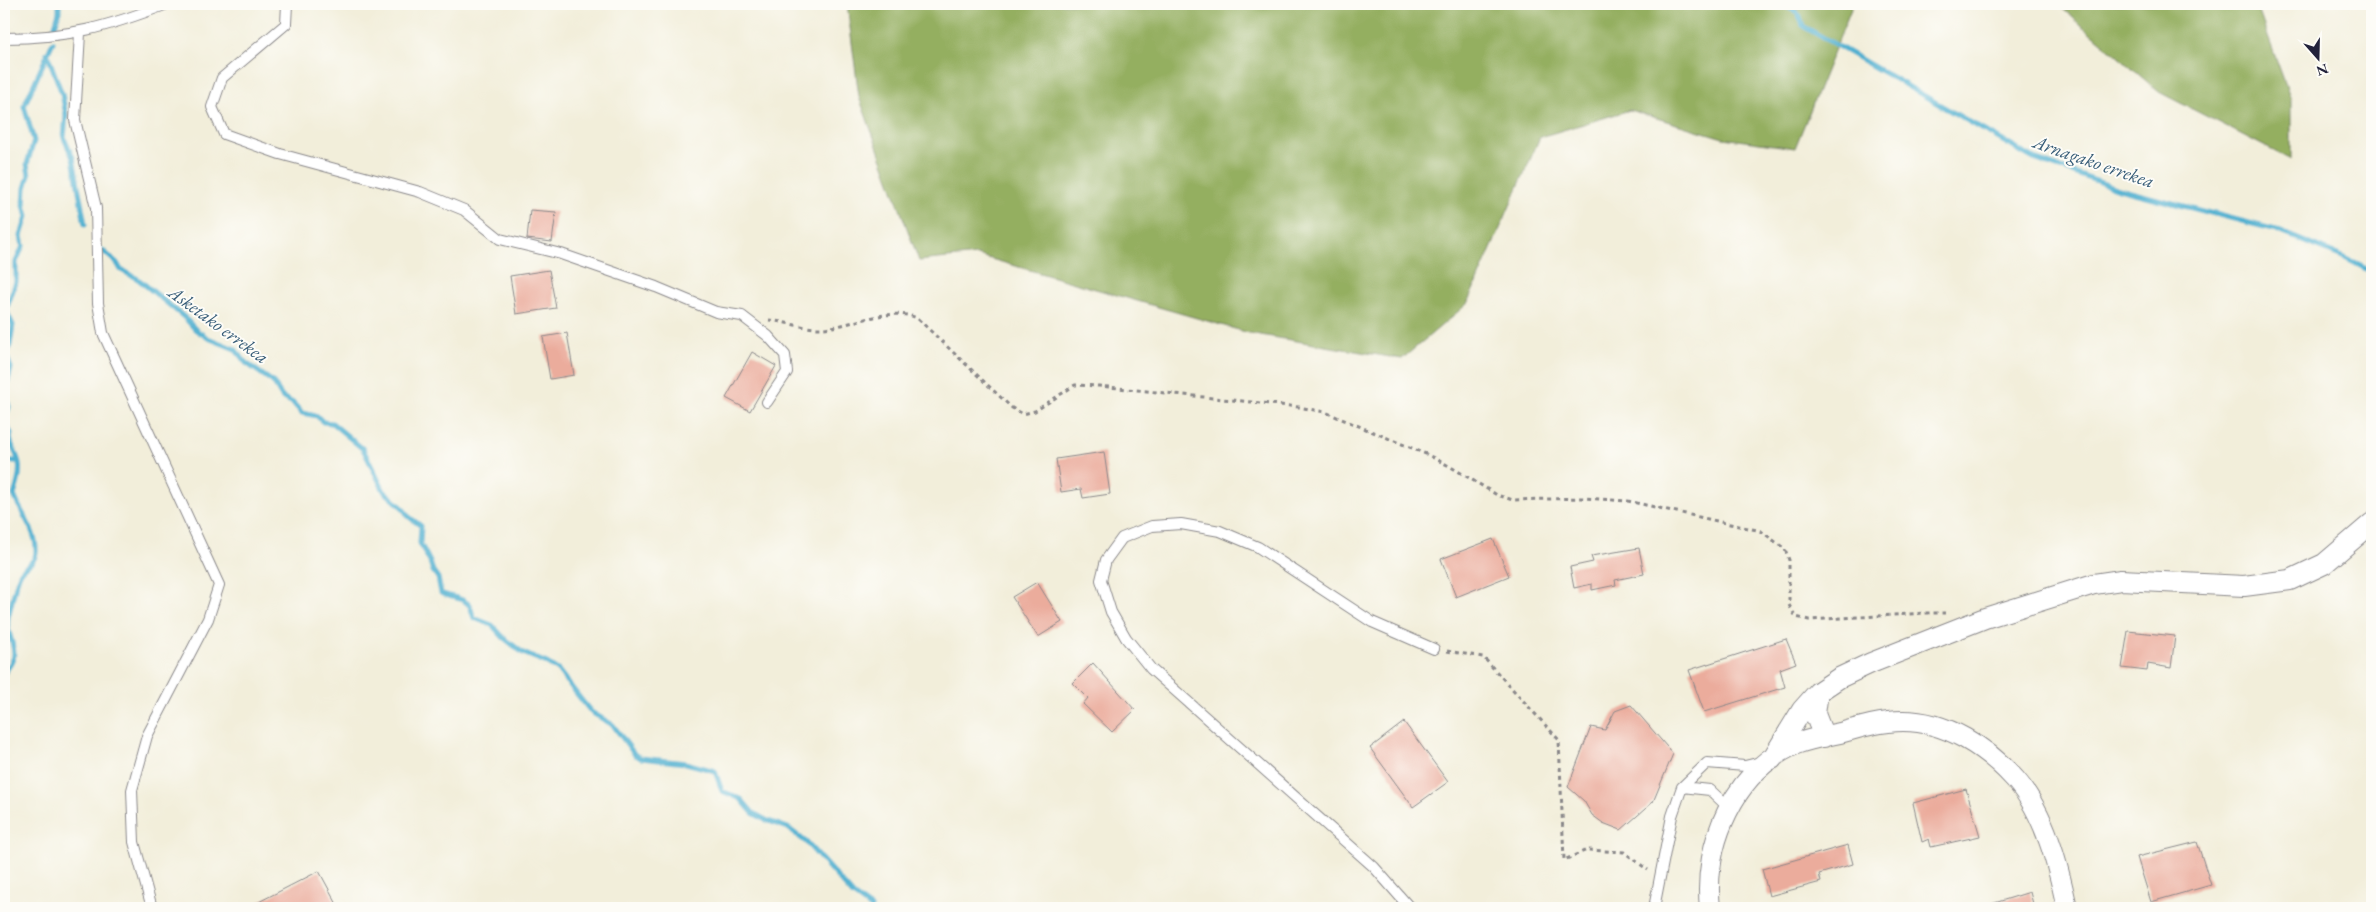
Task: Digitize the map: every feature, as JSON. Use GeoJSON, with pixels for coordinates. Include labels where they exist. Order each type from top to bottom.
{"type":"FeatureCollection","features":[{"type":"Feature","properties":{"kind":"street"},"geometry":{"type":"LineString","coordinates":[[1772,759],[1802,710],[1818,692],[1839,678],[1870,663],[1985,618],[2094,584],[2121,580],[2244,586],[2290,580],[2324,564],[2372,523]]}},
{"type":"Feature","properties":{"kind":"street"},"geometry":{"type":"LineString","coordinates":[[1818,692],[1815,714],[1824,737]]}},
{"type":"Feature","properties":{"kind":"street"},"geometry":{"type":"LineString","coordinates":[[1710,908],[1708,892],[1712,855],[1720,828],[1729,808],[1755,774],[1772,759],[1796,744],[1885,722],[1905,721],[1941,727],[1960,736],[1990,755],[2016,780],[2032,805],[2050,844],[2062,881],[2067,908]]}},
{"type":"Feature","properties":{"kind":"street"},"geometry":{"type":"LineString","coordinates":[[2062,881],[2083,908]]}},
{"type":"Feature","properties":{"kind":"lane"},"geometry":{"type":"LineString","coordinates":[[4,38],[37,38],[80,33],[120,22],[167,4]]}},
{"type":"Feature","properties":{"kind":"lane"},"geometry":{"type":"LineString","coordinates":[[288,4],[286,24],[222,78],[212,107],[224,134],[280,154],[420,192],[464,210],[500,239],[561,254],[656,287],[716,312],[742,316],[768,336],[785,354],[787,372],[766,402]]}},
{"type":"Feature","properties":{"kind":"lane"},"geometry":{"type":"LineString","coordinates":[[80,33],[75,120],[96,208],[98,303],[103,333],[219,585],[208,619],[147,736],[132,790],[134,842],[152,908]]}},
{"type":"Feature","properties":{"kind":"lane"},"geometry":{"type":"LineString","coordinates":[[1410,908],[1374,868],[1151,669],[1126,638],[1111,612],[1101,580],[1106,560],[1122,538],[1152,526],[1181,524],[1220,531],[1258,547],[1372,622],[1434,649]]}},
{"type":"Feature","properties":{"kind":"lane"},"geometry":{"type":"LineString","coordinates":[[1654,908],[1672,816],[1682,787],[1707,763],[1745,766],[1772,759]]}},
{"type":"Feature","properties":{"kind":"lane"},"geometry":{"type":"LineString","coordinates":[[1682,787],[1710,790],[1729,808]]}},
{"type":"Feature","properties":{"kind":"path"},"geometry":{"type":"LineString","coordinates":[[742,316],[820,328],[843,326],[893,314],[907,314],[917,318],[1012,408],[1023,414],[1035,411],[1075,385],[1299,407],[1325,412],[1426,454],[1497,495],[1513,500],[1583,498],[1628,501],[1761,531],[1785,548],[1789,560],[1789,605],[1796,617],[1809,620],[1927,612],[1947,614]]}},
{"type":"Feature","properties":{"kind":"path"},"geometry":{"type":"LineString","coordinates":[[1434,649],[1483,657],[1559,740],[1564,860],[1587,850],[1624,852],[1644,866],[1658,884]]}},
{"type":"Feature","properties":{"kind":"green space"},"geometry":{"type":"Polygon","coordinates":[[[847,4],[1853,4],[1795,148],[1723,138],[1630,110],[1540,137],[1467,304],[1402,359],[1249,333],[977,255],[919,261],[859,97],[847,4]]]}},
{"type":"Feature","properties":{"kind":"green space"},"geometry":{"type":"Polygon","coordinates":[[[2057,4],[2256,4],[2291,99],[2291,160],[2159,92],[2057,4]]]}},
{"type":"Feature","properties":{"kind":"building"},"geometry":{"type":"Polygon","coordinates":[[[530,210],[556,212],[552,242],[527,239],[530,210]]]}},
{"type":"Feature","properties":{"kind":"building"},"geometry":{"type":"Polygon","coordinates":[[[549,270],[556,308],[516,314],[510,276],[549,270]]]}},
{"type":"Feature","properties":{"kind":"building"},"geometry":{"type":"Polygon","coordinates":[[[567,333],[574,375],[550,379],[543,337],[567,333]]]}},
{"type":"Feature","properties":{"kind":"building"},"geometry":{"type":"Polygon","coordinates":[[[752,352],[776,366],[750,411],[726,398],[752,352]]]}},
{"type":"Feature","properties":{"kind":"building"},"geometry":{"type":"Polygon","coordinates":[[[1104,452],[1110,494],[1083,498],[1081,489],[1061,492],[1056,459],[1104,452]]]}},
{"type":"Feature","properties":{"kind":"building"},"geometry":{"type":"Polygon","coordinates":[[[1493,539],[1509,576],[1456,597],[1441,559],[1493,539]]]}},
{"type":"Feature","properties":{"kind":"building"},"geometry":{"type":"Polygon","coordinates":[[[1639,548],[1644,574],[1615,580],[1616,585],[1592,590],[1592,584],[1574,588],[1570,567],[1593,562],[1591,556],[1639,548]]]}},
{"type":"Feature","properties":{"kind":"building"},"geometry":{"type":"Polygon","coordinates":[[[1037,582],[1062,622],[1038,637],[1012,597],[1037,582]]]}},
{"type":"Feature","properties":{"kind":"building"},"geometry":{"type":"Polygon","coordinates":[[[2128,631],[2175,636],[2171,668],[2148,664],[2147,671],[2122,668],[2128,631]]]}},
{"type":"Feature","properties":{"kind":"building"},"geometry":{"type":"Polygon","coordinates":[[[1786,639],[1796,663],[1780,669],[1785,687],[1704,712],[1689,670],[1786,639]]]}},
{"type":"Feature","properties":{"kind":"building"},"geometry":{"type":"Polygon","coordinates":[[[1093,663],[1135,710],[1112,732],[1083,704],[1088,698],[1073,683],[1093,663]]]}},
{"type":"Feature","properties":{"kind":"building"},"geometry":{"type":"Polygon","coordinates":[[[1631,705],[1673,754],[1653,802],[1621,830],[1603,823],[1592,815],[1584,801],[1568,787],[1591,727],[1605,730],[1615,711],[1631,705]]]}},
{"type":"Feature","properties":{"kind":"building"},"geometry":{"type":"Polygon","coordinates":[[[1404,722],[1448,782],[1413,807],[1370,748],[1404,722]]]}},
{"type":"Feature","properties":{"kind":"building"},"geometry":{"type":"Polygon","coordinates":[[[1966,789],[1980,836],[1931,847],[1929,839],[1922,842],[1913,803],[1966,789]]]}},
{"type":"Feature","properties":{"kind":"building"},"geometry":{"type":"Polygon","coordinates":[[[2197,842],[2211,885],[2151,902],[2137,857],[2197,842]]]}},
{"type":"Feature","properties":{"kind":"building"},"geometry":{"type":"Polygon","coordinates":[[[1848,845],[1853,864],[1819,874],[1821,882],[1769,896],[1762,869],[1848,845]]]}},
{"type":"Feature","properties":{"kind":"building"},"geometry":{"type":"Polygon","coordinates":[[[319,871],[339,908],[247,908],[319,871]]]}},
{"type":"Feature","properties":{"kind":"building"},"geometry":{"type":"Polygon","coordinates":[[[2030,892],[2034,908],[1989,908],[1988,905],[2030,892]]]}},
{"type":"Feature","properties":{"kind":"waterway"},"geometry":{"type":"LineString","coordinates":[[55,26],[59,4]]}},
{"type":"Feature","properties":{"kind":"waterway","name":"Arnagako errekea"},"geometry":{"type":"LineString","coordinates":[[1779,4],[1792,9],[1798,14],[1803,26],[2034,159],[2119,189],[2276,230],[2345,258],[2372,272]]}},
{"type":"Feature","properties":{"kind":"waterway"},"geometry":{"type":"LineString","coordinates":[[4,674],[14,657],[14,649],[8,629],[8,619],[16,586],[21,572],[33,561],[36,555],[34,537],[14,495],[19,476],[19,463],[11,441],[11,433],[4,422],[9,407],[5,393],[11,368],[6,355],[10,345],[13,325],[6,310],[16,282],[16,262],[23,246],[21,236],[27,216],[24,205],[25,188],[29,175],[27,164],[34,141],[24,106],[53,42]]}},
{"type":"Feature","properties":{"kind":"waterway","name":"Asketako errekea"},"geometry":{"type":"LineString","coordinates":[[47,53],[62,94],[66,115],[64,138],[73,158],[85,224]]}},
{"type":"Feature","properties":{"kind":"waterway","name":"Asketako errekea"},"geometry":{"type":"LineString","coordinates":[[102,250],[117,263],[121,270],[138,279],[185,318],[196,330],[208,338],[235,349],[246,363],[273,382],[282,397],[293,403],[302,413],[317,416],[323,422],[332,423],[363,449],[384,491],[403,508],[408,516],[421,526],[420,543],[438,578],[441,593],[461,599],[470,606],[474,618],[492,625],[504,638],[523,653],[558,670],[591,712],[613,725],[635,755],[641,758],[686,763],[715,771],[722,791],[741,799],[753,813],[788,828],[806,842],[853,895],[871,908]]}},
{"type":"Feature","properties":{"kind":"waterway"},"geometry":{"type":"LineString","coordinates":[[4,461],[18,461]]}}]}
